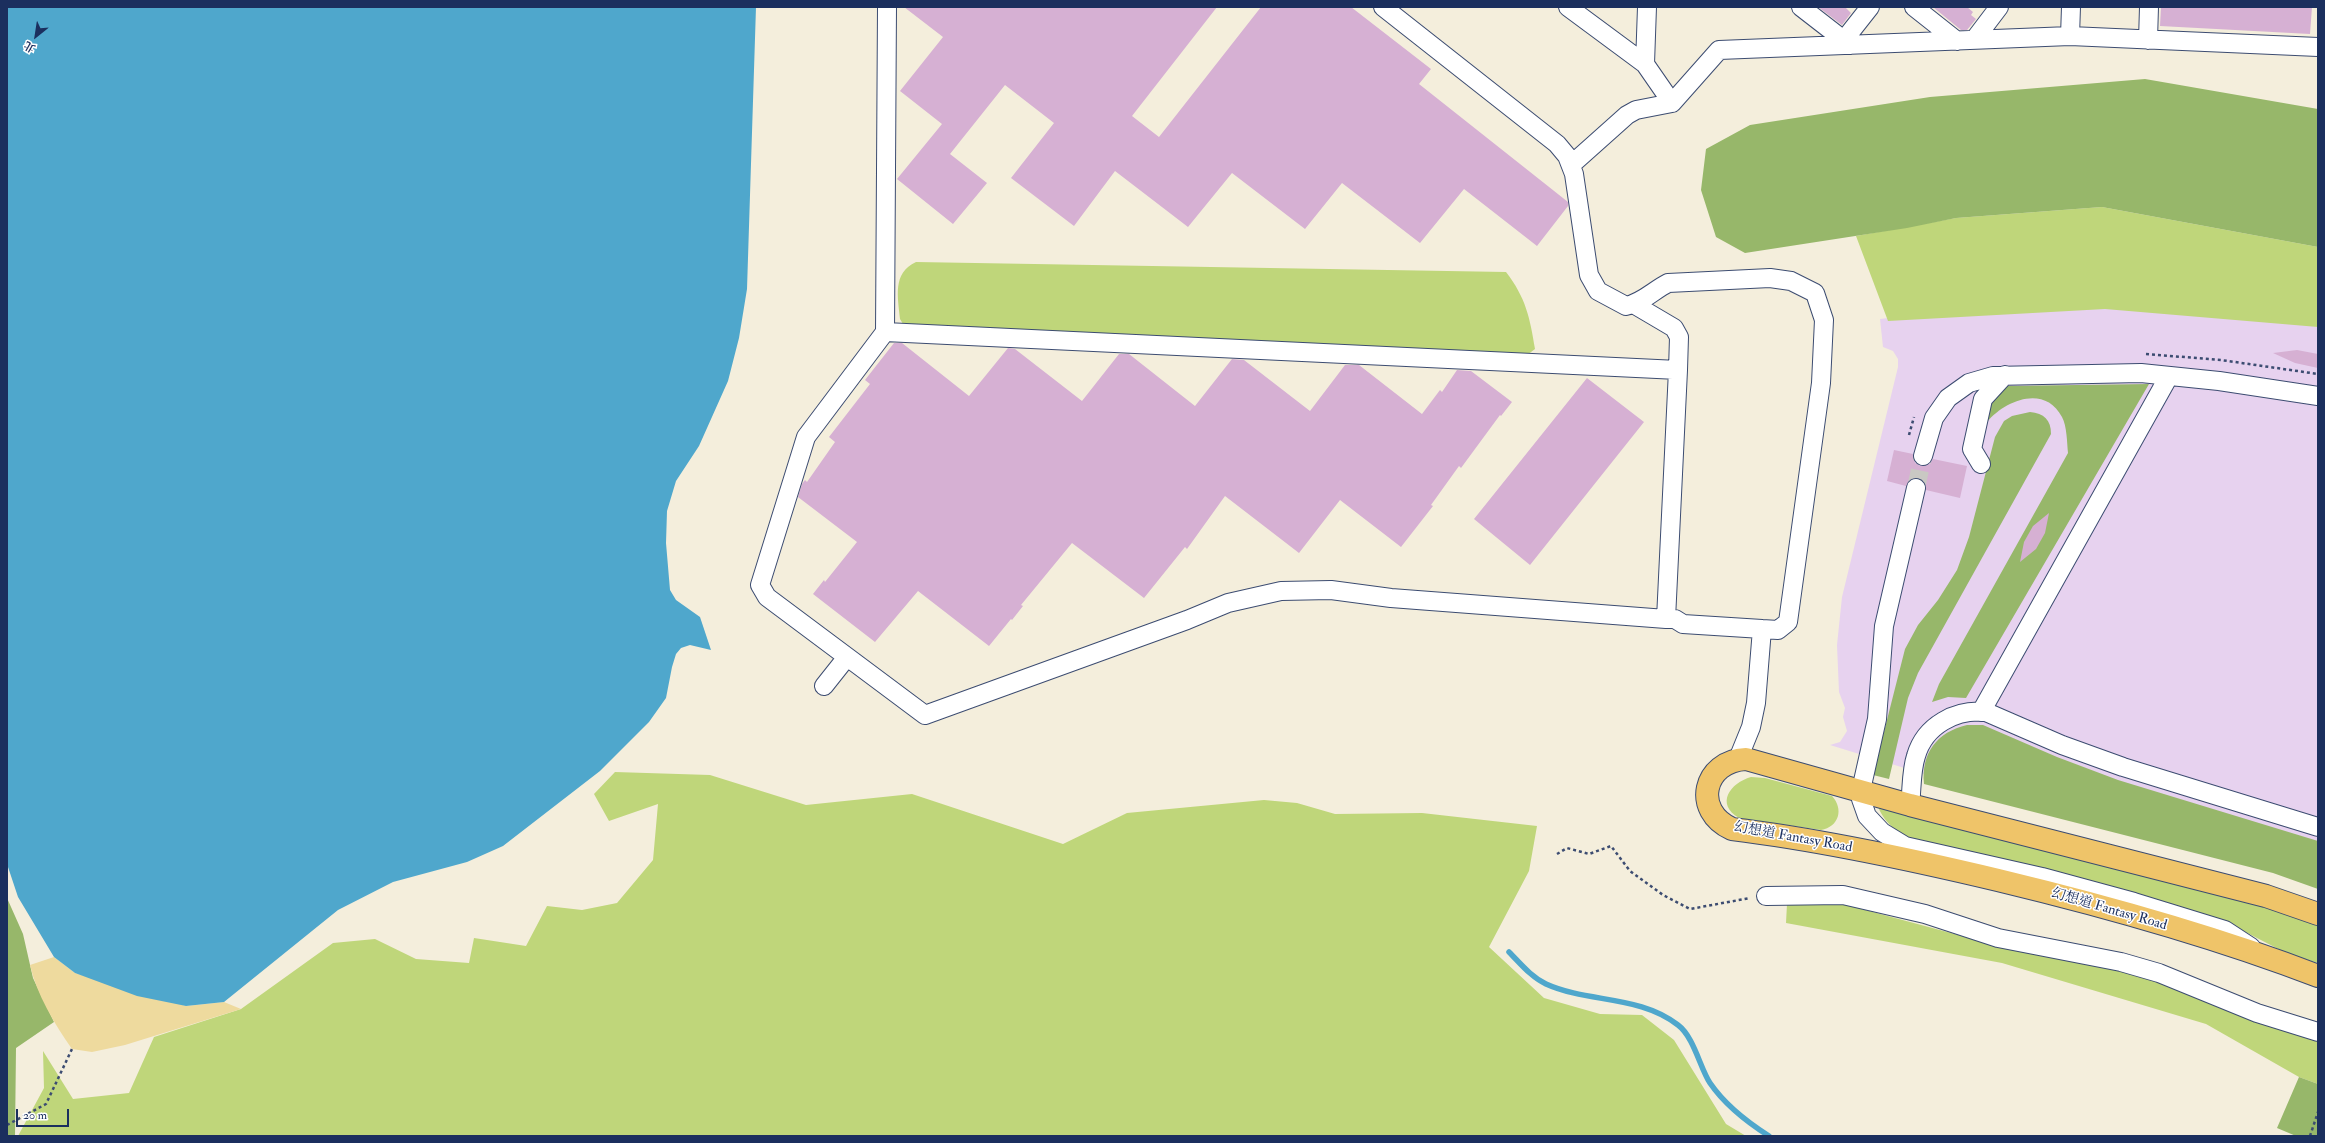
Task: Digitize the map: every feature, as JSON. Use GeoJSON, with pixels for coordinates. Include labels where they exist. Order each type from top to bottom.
{"type":"FeatureCollection","features":[{"type":"Feature","properties":{"kind":"main road"},"geometry":{"type":"LineString","coordinates":[[1738,759],[1755,761],[1910,805],[2266,896],[2318,914]]}},
{"type":"Feature","properties":{"kind":"main road","name":"幻想道 Fantasy Road"},"geometry":{"type":"LineString","coordinates":[[1738,759],[1729,762],[1715,772],[1710,779],[1707,796],[1712,813],[1724,825],[1732,829],[1813,841],[1889,856],[2039,890],[2130,915],[2318,976]]}},
{"type":"Feature","properties":{"kind":"lane"},"geometry":{"type":"LineString","coordinates":[[887,7],[885,332],[806,437],[760,585],[767,598],[925,715],[1187,620],[1228,603],[1282,591],[1331,590],[1391,598],[1675,619],[1683,624],[1778,630],[1788,622],[1821,383],[1824,320],[1815,293],[1791,281],[1770,278],[1668,283],[1655,289],[1635,305],[1626,306],[1598,291],[1589,274],[1574,174],[1567,156],[1557,144],[1384,7]]}},
{"type":"Feature","properties":{"kind":"lane"},"geometry":{"type":"LineString","coordinates":[[1568,7],[1645,64],[1672,103]]}},
{"type":"Feature","properties":{"kind":"lane"},"geometry":{"type":"LineString","coordinates":[[1645,64],[1647,7]]}},
{"type":"Feature","properties":{"kind":"lane"},"geometry":{"type":"LineString","coordinates":[[1802,7],[1847,42]]}},
{"type":"Feature","properties":{"kind":"lane"},"geometry":{"type":"LineString","coordinates":[[1847,42],[1870,7]]}},
{"type":"Feature","properties":{"kind":"lane"},"geometry":{"type":"LineString","coordinates":[[1914,7],[1957,40]]}},
{"type":"Feature","properties":{"kind":"lane"},"geometry":{"type":"LineString","coordinates":[[1974,40],[2000,7]]}},
{"type":"Feature","properties":{"kind":"lane"},"geometry":{"type":"LineString","coordinates":[[2070,36],[2071,7]]}},
{"type":"Feature","properties":{"kind":"lane"},"geometry":{"type":"LineString","coordinates":[[2148,40],[2149,7]]}},
{"type":"Feature","properties":{"kind":"lane"},"geometry":{"type":"LineString","coordinates":[[1571,165],[1627,115],[1636,110],[1672,103],[1719,50],[1847,42],[1974,40],[2070,36],[2318,47]]}},
{"type":"Feature","properties":{"kind":"lane"},"geometry":{"type":"LineString","coordinates":[[1635,305],[1674,328],[1679,337],[1666,619]]}},
{"type":"Feature","properties":{"kind":"lane"},"geometry":{"type":"LineString","coordinates":[[885,332],[1678,370]]}},
{"type":"Feature","properties":{"kind":"lane"},"geometry":{"type":"LineString","coordinates":[[1923,456],[1934,418],[1948,398],[1969,384],[1980,379],[2005,376],[2141,373],[2219,381],[2318,396]]}},
{"type":"Feature","properties":{"kind":"lane"},"geometry":{"type":"LineString","coordinates":[[1981,464],[1972,449],[1983,399],[2005,376]]}},
{"type":"Feature","properties":{"kind":"lane"},"geometry":{"type":"LineString","coordinates":[[1981,712],[2170,376]]}},
{"type":"Feature","properties":{"kind":"lane"},"geometry":{"type":"LineString","coordinates":[[1916,488],[1884,626],[1877,719],[1861,790],[1861,799],[1867,816],[1882,832],[1905,846],[2042,877],[2134,902],[2225,930],[2272,960]]}},
{"type":"Feature","properties":{"kind":"lane"},"geometry":{"type":"LineString","coordinates":[[1738,759],[1751,727],[1756,703],[1762,629]]}},
{"type":"Feature","properties":{"kind":"lane"},"geometry":{"type":"LineString","coordinates":[[824,686],[847,657]]}},
{"type":"Feature","properties":{"kind":"lane"},"geometry":{"type":"LineString","coordinates":[[1910,805],[1914,764],[1920,745],[1925,737],[1948,718],[1967,712],[1981,712],[2123,767],[2318,827]]}},
{"type":"Feature","properties":{"kind":"lane"},"geometry":{"type":"LineString","coordinates":[[1766,896],[1843,895],[1925,914],[1998,938],[2121,962],[2159,973],[2257,1013],[2318,1032]]}},
{"type":"Feature","properties":{"kind":"path"},"geometry":{"type":"LineString","coordinates":[[1558,854],[1567,848],[1589,854],[1612,846],[1630,871],[1663,895],[1690,909],[1766,896]]}},
{"type":"Feature","properties":{"kind":"path"},"geometry":{"type":"LineString","coordinates":[[7,1125],[46,1104],[72,1049]]}},
{"type":"Feature","properties":{"kind":"path"},"geometry":{"type":"LineString","coordinates":[[2310,1136],[2318,1112]]}},
{"type":"Feature","properties":{"kind":"shaded area"},"geometry":{"type":"Polygon","coordinates":[[[2039,300],[2200,303],[2318,327],[2318,847],[1953,783],[1830,745],[1840,742],[1847,731],[1843,717],[1845,708],[1839,692],[1837,645],[1842,597],[1898,367],[1898,359],[1893,351],[1883,347],[1880,319],[2039,300]]]}},
{"type":"Feature","properties":{"kind":"green space"},"geometry":{"type":"Polygon","coordinates":[[[2145,79],[2318,109],[2318,247],[2102,207],[1956,218],[1907,228],[1745,253],[1716,237],[1701,190],[1706,149],[1750,125],[1930,97],[2145,79]]]}},
{"type":"Feature","properties":{"kind":"green space"},"geometry":{"type":"Polygon","coordinates":[[[2102,207],[2318,247],[2318,327],[2105,309],[1888,321],[1856,236],[1956,218],[2102,207]]]}},
{"type":"Feature","properties":{"kind":"green space"},"geometry":{"type":"Polygon","coordinates":[[[916,262],[1506,272],[1523,300],[1535,349],[1527,355],[913,328],[903,324],[900,319],[898,286],[903,272],[916,262]]]}},
{"type":"Feature","properties":{"kind":"green space"},"geometry":{"type":"Polygon","coordinates":[[[2149,384],[1966,698],[1948,697],[1932,702],[1939,684],[2068,453],[2064,421],[2055,407],[2046,401],[2036,398],[2014,402],[2004,407],[1987,422],[1989,402],[2004,386],[2149,384]]]}},
{"type":"Feature","properties":{"kind":"green space"},"geometry":{"type":"Polygon","coordinates":[[[2030,412],[2039,414],[2046,418],[2050,425],[2051,434],[1918,673],[1908,698],[1889,779],[1873,775],[1905,649],[1918,625],[1938,600],[1957,570],[1969,537],[1995,437],[2004,421],[2012,416],[2030,412]]]}},
{"type":"Feature","properties":{"kind":"green space"},"geometry":{"type":"Polygon","coordinates":[[[1967,725],[1983,725],[2057,757],[2118,780],[2318,841],[2318,889],[2273,873],[1924,784],[1925,763],[1933,746],[1947,733],[1956,728],[1967,725]]]}},
{"type":"Feature","properties":{"kind":"green space"},"geometry":{"type":"Polygon","coordinates":[[[615,772],[710,775],[806,805],[912,794],[1063,844],[1127,813],[1264,800],[1297,803],[1335,814],[1422,813],[1537,826],[1529,871],[1489,947],[1544,998],[1600,1014],[1642,1015],[1674,1040],[1726,1124],[1746,1136],[18,1136],[44,1088],[43,1051],[73,1099],[129,1093],[154,1037],[241,1009],[333,943],[375,939],[416,959],[469,963],[474,938],[526,946],[547,906],[582,910],[617,903],[653,860],[658,804],[609,821],[594,794],[615,772]]]}},
{"type":"Feature","properties":{"kind":"green space"},"geometry":{"type":"Polygon","coordinates":[[[1751,777],[1765,778],[1832,796],[1838,806],[1838,817],[1832,825],[1821,830],[1739,818],[1728,807],[1728,794],[1737,784],[1751,777]]]}},
{"type":"Feature","properties":{"kind":"green space"},"geometry":{"type":"Polygon","coordinates":[[[1878,807],[2263,906],[2317,924],[2318,963],[2286,953],[2228,923],[1914,840],[1902,834],[1888,823],[1878,807]]]}},
{"type":"Feature","properties":{"kind":"green space"},"geometry":{"type":"Polygon","coordinates":[[[7,898],[23,934],[33,978],[54,1022],[16,1048],[15,1136],[7,1136],[7,898]]]}},
{"type":"Feature","properties":{"kind":"green space"},"geometry":{"type":"Polygon","coordinates":[[[1787,904],[1843,904],[1977,940],[2076,960],[2159,981],[2318,1040],[2318,1084],[2299,1077],[2206,1024],[2002,963],[1786,923],[1787,904]]]}},
{"type":"Feature","properties":{"kind":"green space"},"geometry":{"type":"Polygon","coordinates":[[[2299,1077],[2318,1084],[2318,1136],[2296,1136],[2277,1128],[2299,1077]]]}},
{"type":"Feature","properties":{"kind":"sand"},"geometry":{"type":"Polygon","coordinates":[[[54,957],[75,973],[186,1006],[224,1002],[241,1009],[125,1045],[92,1052],[72,1049],[42,998],[30,965],[54,957]]]}},
{"type":"Feature","properties":{"kind":"water"},"geometry":{"type":"Polygon","coordinates":[[[7,7],[756,7],[747,289],[739,338],[728,381],[699,446],[676,481],[667,511],[666,543],[670,590],[676,600],[700,617],[711,650],[690,645],[681,648],[676,654],[672,667],[666,698],[649,722],[600,771],[503,846],[467,862],[393,882],[338,910],[224,1002],[186,1006],[137,996],[75,973],[54,957],[18,897],[7,864],[7,7]]]}},
{"type":"Feature","properties":{"kind":"building"},"geometry":{"type":"Polygon","coordinates":[[[904,7],[1217,7],[1132,116],[1159,137],[1261,7],[1351,7],[1431,69],[1419,84],[1568,202],[1568,206],[1537,246],[1464,189],[1420,243],[1342,183],[1305,229],[1232,173],[1188,227],[1115,171],[1074,226],[1011,178],[1054,123],[1005,85],[950,154],[987,183],[953,224],[897,179],[942,124],[900,91],[943,37],[904,7]]]}},
{"type":"Feature","properties":{"kind":"building"},"geometry":{"type":"Polygon","coordinates":[[[1818,7],[1845,7],[1851,13],[1842,25],[1818,7]]]}},
{"type":"Feature","properties":{"kind":"building"},"geometry":{"type":"Polygon","coordinates":[[[1933,7],[1967,7],[1973,12],[1971,15],[1976,19],[1967,30],[1961,30],[1933,7]]]}},
{"type":"Feature","properties":{"kind":"building"},"geometry":{"type":"Polygon","coordinates":[[[2161,7],[2312,7],[2310,34],[2160,26],[2161,7]]]}},
{"type":"Feature","properties":{"kind":"building"},"geometry":{"type":"Polygon","coordinates":[[[894,343],[902,343],[969,396],[1008,348],[1015,349],[1082,401],[1119,354],[1129,354],[1195,406],[1232,359],[1244,360],[1310,411],[1345,365],[1359,365],[1422,414],[1440,390],[1442,392],[1457,370],[1471,371],[1512,402],[1501,416],[1500,415],[1461,468],[1459,466],[1431,505],[1433,506],[1401,547],[1340,500],[1299,553],[1225,496],[1187,549],[1185,547],[1144,598],[1072,543],[1021,605],[1023,606],[1012,620],[1011,619],[989,646],[918,591],[875,642],[813,594],[824,580],[825,582],[857,542],[798,497],[802,484],[805,480],[807,482],[835,442],[829,437],[870,384],[865,380],[894,343]]]}},
{"type":"Feature","properties":{"kind":"building"},"geometry":{"type":"Polygon","coordinates":[[[2297,350],[2318,354],[2318,368],[2295,363],[2273,353],[2297,350]]]}},
{"type":"Feature","properties":{"kind":"building"},"geometry":{"type":"Polygon","coordinates":[[[1587,378],[1644,422],[1530,565],[1474,519],[1587,378]]]}},
{"type":"Feature","properties":{"kind":"building"},"geometry":{"type":"Polygon","coordinates":[[[1894,450],[1913,454],[1915,463],[1920,466],[1930,464],[1933,459],[1967,466],[1960,498],[1926,490],[1923,481],[1918,478],[1909,481],[1906,486],[1887,481],[1894,450]]]}},
{"type":"Feature","properties":{"kind":"building"},"geometry":{"type":"Polygon","coordinates":[[[2049,513],[2045,533],[2036,549],[2020,562],[2024,542],[2033,526],[2049,513]]]}},
{"type":"Feature","properties":{"kind":"waterway"},"geometry":{"type":"LineString","coordinates":[[1509,952],[1531,974],[1546,984],[1562,990],[1631,1004],[1663,1015],[1678,1025],[1684,1030],[1693,1045],[1706,1077],[1722,1099],[1753,1125],[1769,1136]]}},
{"type":"Feature","properties":{"kind":"tunnel"},"geometry":{"type":"LineString","coordinates":[[1916,488],[1923,456]]}}]}
